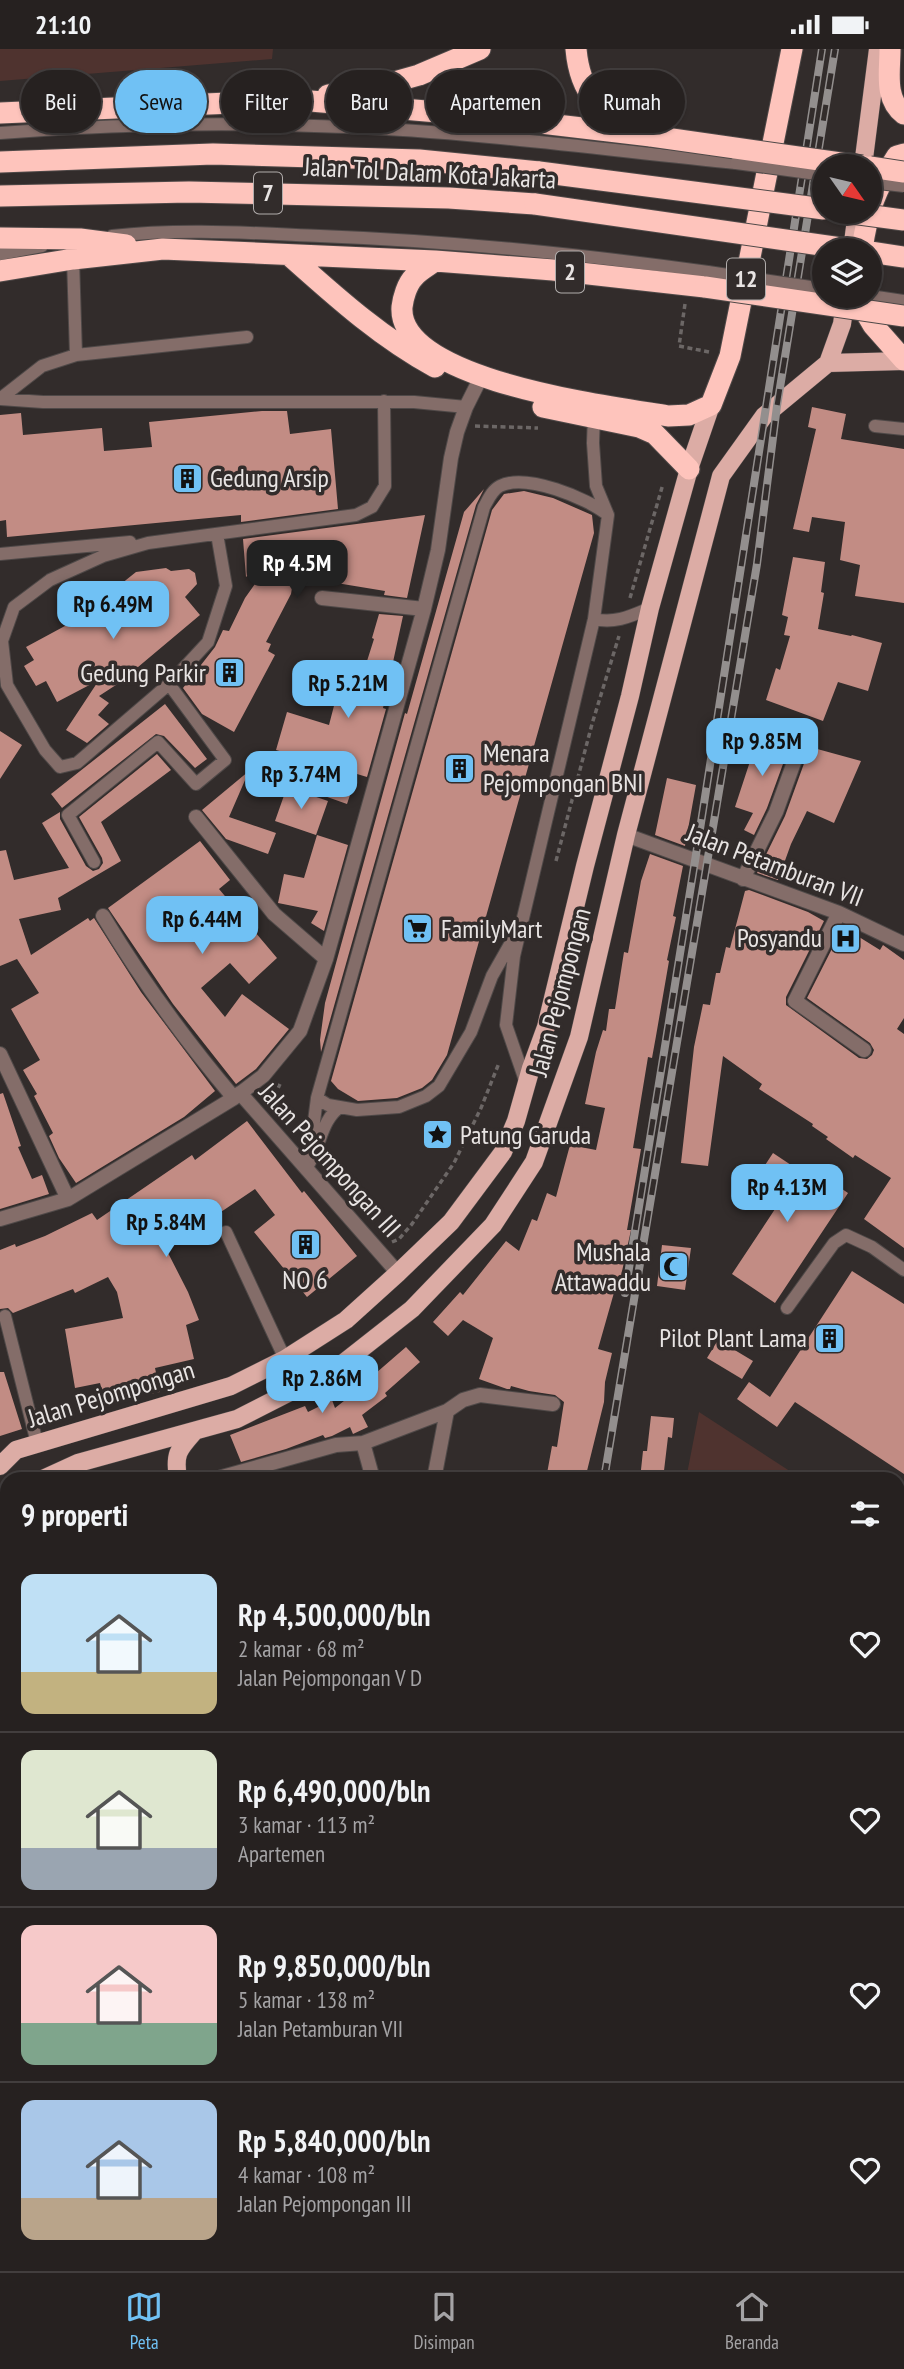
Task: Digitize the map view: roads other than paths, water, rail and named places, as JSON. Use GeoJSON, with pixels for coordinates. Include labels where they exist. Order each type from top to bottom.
{"type":"FeatureCollection","features":[{"type":"Feature","properties":{"kind":"highway"},"geometry":{"type":"LineString","coordinates":[[312,98],[387,85],[419,75],[480,49]]}},
{"type":"Feature","properties":{"kind":"highway"},"geometry":{"type":"LineString","coordinates":[[576,49],[578,69],[590,97],[616,119],[648,136]]}},
{"type":"Feature","properties":{"kind":"highway","name":"12"},"geometry":{"type":"LineString","coordinates":[[711,405],[730,356],[792,49]]}},
{"type":"Feature","properties":{"kind":"highway"},"geometry":{"type":"LineString","coordinates":[[890,49],[889,93],[904,114]]}},
{"type":"Feature","properties":{"kind":"highway"},"geometry":{"type":"LineString","coordinates":[[312,101],[472,115],[812,159]]}},
{"type":"Feature","properties":{"kind":"highway"},"geometry":{"type":"LineString","coordinates":[[0,113],[221,103]]}},
{"type":"Feature","properties":{"kind":"highway","name":"Jalan Tol Dalam Kota Jakarta"},"geometry":{"type":"LineString","coordinates":[[0,162],[214,154],[419,160],[539,172],[812,207]]}},
{"type":"Feature","properties":{"kind":"highway"},"geometry":{"type":"LineString","coordinates":[[864,238],[879,184],[897,156],[904,154]]}},
{"type":"Feature","properties":{"kind":"highway"},"geometry":{"type":"LineString","coordinates":[[882,169],[904,172]]}},
{"type":"Feature","properties":{"kind":"highway","name":"Jalan Tol Dalam Kota Jakarta"},"geometry":{"type":"LineString","coordinates":[[0,196],[189,192],[449,198],[535,204],[812,244]]}},
{"type":"Feature","properties":{"kind":"highway"},"geometry":{"type":"LineString","coordinates":[[882,216],[904,219]]}},
{"type":"Feature","properties":{"kind":"highway"},"geometry":{"type":"LineString","coordinates":[[0,237],[77,249]]}},
{"type":"Feature","properties":{"kind":"highway"},"geometry":{"type":"LineString","coordinates":[[0,271],[77,249]]}},
{"type":"Feature","properties":{"kind":"highway","name":"2"},"geometry":{"type":"LineString","coordinates":[[77,249],[163,249],[553,269],[700,281],[904,316]]}},
{"type":"Feature","properties":{"kind":"highway"},"geometry":{"type":"LineString","coordinates":[[882,254],[904,257]]}},
{"type":"Feature","properties":{"kind":"highway"},"geometry":{"type":"LineString","coordinates":[[290,256],[377,331],[474,390],[517,401],[595,411],[668,416],[689,415],[711,405]]}},
{"type":"Feature","properties":{"kind":"highway"},"geometry":{"type":"LineString","coordinates":[[435,261],[412,278],[403,300],[401,316],[407,331],[474,390]]}},
{"type":"Feature","properties":{"kind":"highway"},"geometry":{"type":"LineString","coordinates":[[863,308],[873,325],[904,360]]}},
{"type":"Feature","properties":{"kind":"highway"},"geometry":{"type":"LineString","coordinates":[[595,411],[655,435],[689,468]]}},
{"type":"Feature","properties":{"kind":"main road"},"geometry":{"type":"LineString","coordinates":[[865,154],[878,49]]}},
{"type":"Feature","properties":{"kind":"main road"},"geometry":{"type":"LineString","coordinates":[[844,308],[842,324],[828,363],[904,360]]}},
{"type":"Feature","properties":{"kind":"main road","name":"Jalan Pejompongan"},"geometry":{"type":"LineString","coordinates":[[58,1472],[78,1463],[237,1419],[337,1368],[412,1309],[493,1224],[534,1163],[579,1037],[626,835],[721,476],[764,416],[828,363]]}},
{"type":"Feature","properties":{"kind":"main road","name":"Jalan Pejompongan"},"geometry":{"type":"LineString","coordinates":[[8,1451],[231,1386],[285,1359],[346,1320],[398,1273],[451,1222],[503,1152],[516,1121],[546,1027],[650,608],[689,468],[711,405]]}},
{"type":"Feature","properties":{"kind":"main road"},"geometry":{"type":"LineString","coordinates":[[177,1472],[175,1458],[181,1446],[194,1432]]}},
{"type":"Feature","properties":{"kind":"main road"},"geometry":{"type":"LineString","coordinates":[[0,1466],[8,1451]]}},
{"type":"Feature","properties":{"kind":"street"},"geometry":{"type":"LineString","coordinates":[[103,916],[146,986],[192,1048],[237,1095],[262,1076],[300,1031],[326,958],[424,609],[438,550],[451,458],[474,390]]}},
{"type":"Feature","properties":{"kind":"street"},"geometry":{"type":"LineString","coordinates":[[322,598],[424,609]]}},
{"type":"Feature","properties":{"kind":"street"},"geometry":{"type":"LineString","coordinates":[[743,879],[776,812],[801,743]]}},
{"type":"Feature","properties":{"kind":"street"},"geometry":{"type":"LineString","coordinates":[[196,817],[274,914],[326,958]]}},
{"type":"Feature","properties":{"kind":"street","name":"Jalan Petamburan VII"},"geometry":{"type":"LineString","coordinates":[[626,835],[839,913],[904,944]]}},
{"type":"Feature","properties":{"kind":"street"},"geometry":{"type":"LineString","coordinates":[[839,913],[795,1001],[864,1050]]}},
{"type":"Feature","properties":{"kind":"street"},"geometry":{"type":"LineString","coordinates":[[0,1054],[68,1199]]}},
{"type":"Feature","properties":{"kind":"street","name":"Jalan Pejompongan III"},"geometry":{"type":"LineString","coordinates":[[0,1219],[68,1199],[237,1095],[398,1273]]}},
{"type":"Feature","properties":{"kind":"street"},"geometry":{"type":"LineString","coordinates":[[240,1472],[336,1445],[363,1443],[447,1411],[463,1399],[480,1395],[553,1405]]}},
{"type":"Feature","properties":{"kind":"street"},"geometry":{"type":"LineString","coordinates":[[435,1472],[447,1411]]}},
{"type":"Feature","properties":{"kind":"street"},"geometry":{"type":"LineString","coordinates":[[363,1443],[371,1472]]}},
{"type":"Feature","properties":{"kind":"lane"},"geometry":{"type":"LineString","coordinates":[[0,132],[219,124],[348,127],[503,139],[812,173]]}},
{"type":"Feature","properties":{"kind":"lane"},"geometry":{"type":"LineString","coordinates":[[882,183],[904,186]]}},
{"type":"Feature","properties":{"kind":"lane"},"geometry":{"type":"LineString","coordinates":[[0,254],[77,249],[140,233],[222,232],[435,241],[700,281],[812,288]]}},
{"type":"Feature","properties":{"kind":"lane"},"geometry":{"type":"LineString","coordinates":[[76,355],[77,249]]}},
{"type":"Feature","properties":{"kind":"lane"},"geometry":{"type":"LineString","coordinates":[[882,298],[904,301]]}},
{"type":"Feature","properties":{"kind":"lane"},"geometry":{"type":"LineString","coordinates":[[1,398],[42,366],[76,355],[247,337]]}},
{"type":"Feature","properties":{"kind":"lane"},"geometry":{"type":"LineString","coordinates":[[1,398],[56,402],[420,402],[474,390]]}},
{"type":"Feature","properties":{"kind":"lane"},"geometry":{"type":"LineString","coordinates":[[217,534],[226,586],[208,642],[169,684],[78,763],[60,767],[45,750],[7,685],[2,641],[15,607],[50,579],[103,556],[148,543],[356,515],[372,507],[385,486],[384,401]]}},
{"type":"Feature","properties":{"kind":"lane"},"geometry":{"type":"LineString","coordinates":[[526,1085],[506,1025],[520,927],[594,619],[608,515],[596,486],[595,411]]}},
{"type":"Feature","properties":{"kind":"lane"},"geometry":{"type":"LineString","coordinates":[[875,426],[904,429]]}},
{"type":"Feature","properties":{"kind":"lane"},"geometry":{"type":"LineString","coordinates":[[303,1165],[312,1145],[317,1098],[484,507],[494,490],[502,484],[524,482],[570,494],[608,515]]}},
{"type":"Feature","properties":{"kind":"lane"},"geometry":{"type":"LineString","coordinates":[[0,554],[217,534]]}},
{"type":"Feature","properties":{"kind":"lane"},"geometry":{"type":"LineString","coordinates":[[594,619],[607,622],[624,619],[650,608]]}},
{"type":"Feature","properties":{"kind":"lane"},"geometry":{"type":"LineString","coordinates":[[94,862],[68,815],[158,742],[196,784],[225,759],[169,684]]}},
{"type":"Feature","properties":{"kind":"lane"},"geometry":{"type":"LineString","coordinates":[[317,1098],[328,1105],[357,1110],[399,1107],[426,1096],[439,1086],[471,1032],[492,976],[520,927]]}},
{"type":"Feature","properties":{"kind":"lane"},"geometry":{"type":"LineString","coordinates":[[303,1165],[317,1151],[326,1122],[340,1107]]}},
{"type":"Feature","properties":{"kind":"lane"},"geometry":{"type":"LineString","coordinates":[[226,1232],[285,1359]]}},
{"type":"Feature","properties":{"kind":"lane"},"geometry":{"type":"LineString","coordinates":[[787,1308],[834,1243],[846,1235],[872,1247],[904,1270]]}},
{"type":"Feature","properties":{"kind":"lane"},"geometry":{"type":"LineString","coordinates":[[5,1316],[37,1443]]}},
{"type":"Feature","properties":{"kind":"railway"},"geometry":{"type":"LineString","coordinates":[[625,1293],[822,49]]}},
{"type":"Feature","properties":{"kind":"railway"},"geometry":{"type":"LineString","coordinates":[[605,1472],[757,564],[777,406],[835,49]]}},
{"type":"Feature","properties":{"kind":"place","name":"Gedung Arsip"},"geometry":{"type":"Point","coordinates":[187,478]}},
{"type":"Feature","properties":{"kind":"place","name":"Gedung Parkir"},"geometry":{"type":"Point","coordinates":[229,673]}},
{"type":"Feature","properties":{"kind":"place","name":"Menara Pejompongan BNI"},"geometry":{"type":"Point","coordinates":[460,768]}},
{"type":"Feature","properties":{"kind":"place","name":"FamilyMart"},"geometry":{"type":"Point","coordinates":[418,929]}},
{"type":"Feature","properties":{"kind":"place","name":"Posyandu"},"geometry":{"type":"Point","coordinates":[845,938]}},
{"type":"Feature","properties":{"kind":"place","name":"Patung Garuda"},"geometry":{"type":"Point","coordinates":[437,1135]}},
{"type":"Feature","properties":{"kind":"place","name":"NO 6"},"geometry":{"type":"Point","coordinates":[305,1244]}},
{"type":"Feature","properties":{"kind":"place","name":"Mushala Attawaddu"},"geometry":{"type":"Point","coordinates":[674,1267]}},
{"type":"Feature","properties":{"kind":"place","name":"Pilot Plant Lama"},"geometry":{"type":"Point","coordinates":[830,1338]}}]}
